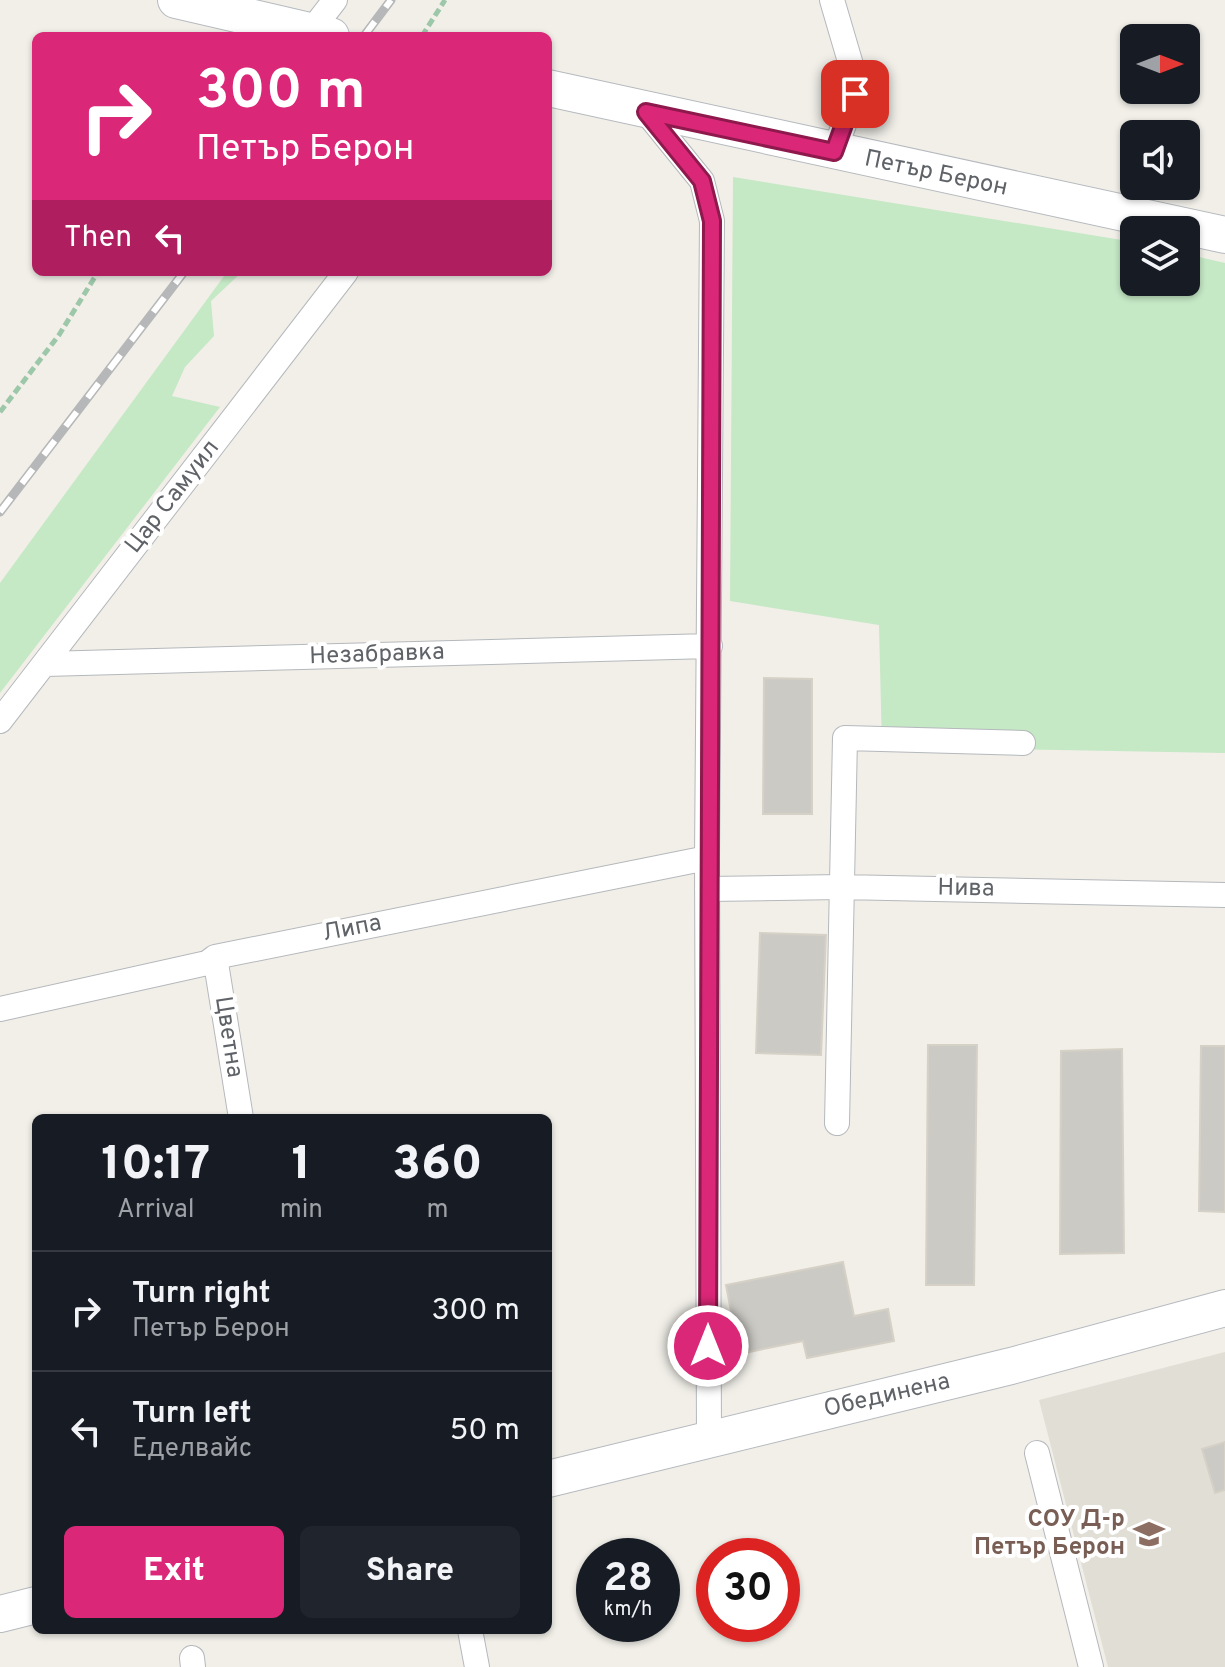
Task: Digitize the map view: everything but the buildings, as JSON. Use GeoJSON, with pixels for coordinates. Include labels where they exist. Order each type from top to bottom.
{"type":"FeatureCollection","features":[{"type":"Feature","properties":{"kind":"street"},"geometry":{"type":"LineString","coordinates":[[176,0],[312,32]]}},
{"type":"Feature","properties":{"kind":"street"},"geometry":{"type":"LineString","coordinates":[[322,32],[335,0]]}},
{"type":"Feature","properties":{"kind":"street"},"geometry":{"type":"LineString","coordinates":[[832,0],[854,75],[855,94],[834,152]]}},
{"type":"Feature","properties":{"kind":"street","name":"Петър Берон"},"geometry":{"type":"LineString","coordinates":[[552,89],[646,112],[1225,235]]}},
{"type":"Feature","properties":{"kind":"street"},"geometry":{"type":"LineString","coordinates":[[646,112],[702,181],[712,221],[707,858],[709,1438]]}},
{"type":"Feature","properties":{"kind":"street","name":"Цар Самуил"},"geometry":{"type":"LineString","coordinates":[[0,721],[343,276]]}},
{"type":"Feature","properties":{"kind":"street","name":"Незабравка"},"geometry":{"type":"LineString","coordinates":[[45,664],[710,646]]}},
{"type":"Feature","properties":{"kind":"street"},"geometry":{"type":"LineString","coordinates":[[837,1123],[845,738],[1023,743]]}},
{"type":"Feature","properties":{"kind":"street","name":"Липа"},"geometry":{"type":"LineString","coordinates":[[0,1009],[207,963],[215,957],[707,858]]}},
{"type":"Feature","properties":{"kind":"street","name":"Нива"},"geometry":{"type":"LineString","coordinates":[[707,889],[841,887],[1225,895]]}},
{"type":"Feature","properties":{"kind":"street","name":"Цветна"},"geometry":{"type":"LineString","coordinates":[[215,957],[240,1114]]}},
{"type":"Feature","properties":{"kind":"street","name":"Обединена"},"geometry":{"type":"LineString","coordinates":[[552,1478],[996,1370],[1225,1308]]}},
{"type":"Feature","properties":{"kind":"street"},"geometry":{"type":"LineString","coordinates":[[1037,1453],[1091,1667]]}},
{"type":"Feature","properties":{"kind":"street"},"geometry":{"type":"LineString","coordinates":[[0,1614],[32,1606]]}},
{"type":"Feature","properties":{"kind":"street"},"geometry":{"type":"LineString","coordinates":[[471,1634],[477,1667]]}},
{"type":"Feature","properties":{"kind":"path"},"geometry":{"type":"LineString","coordinates":[[425,32],[445,0]]}},
{"type":"Feature","properties":{"kind":"path"},"geometry":{"type":"LineString","coordinates":[[0,412],[59,335],[96,276]]}},
{"type":"Feature","properties":{"kind":"shaded area","name":"СОУ Д-р Петър Берон"},"geometry":{"type":"Polygon","coordinates":[[[1225,1352],[1225,1667],[1108,1667],[1039,1400],[1225,1352]]]}},
{"type":"Feature","properties":{"kind":"green space"},"geometry":{"type":"Polygon","coordinates":[[[733,177],[1120,240],[1120,296],[1200,296],[1200,257],[1225,263],[1225,753],[882,747],[879,625],[730,601],[733,177]]]}},
{"type":"Feature","properties":{"kind":"green space"},"geometry":{"type":"Polygon","coordinates":[[[224,276],[238,276],[211,301],[214,336],[185,367],[172,396],[220,407],[0,693],[0,583],[224,276]]]}},
{"type":"Feature","properties":{"kind":"railway"},"geometry":{"type":"LineString","coordinates":[[367,32],[391,0]]}},
{"type":"Feature","properties":{"kind":"railway"},"geometry":{"type":"LineString","coordinates":[[0,512],[181,276]]}},
{"type":"Feature","properties":{"kind":"place","name":"СОУ Д-р Петър Берон"},"geometry":{"type":"Point","coordinates":[1149,1534]}},
{"type":"Feature","properties":{"kind":"route"},"geometry":{"type":"LineString","coordinates":[[708,1346],[707,858],[712,221],[702,181],[646,112],[834,152],[855,94]]}}]}
